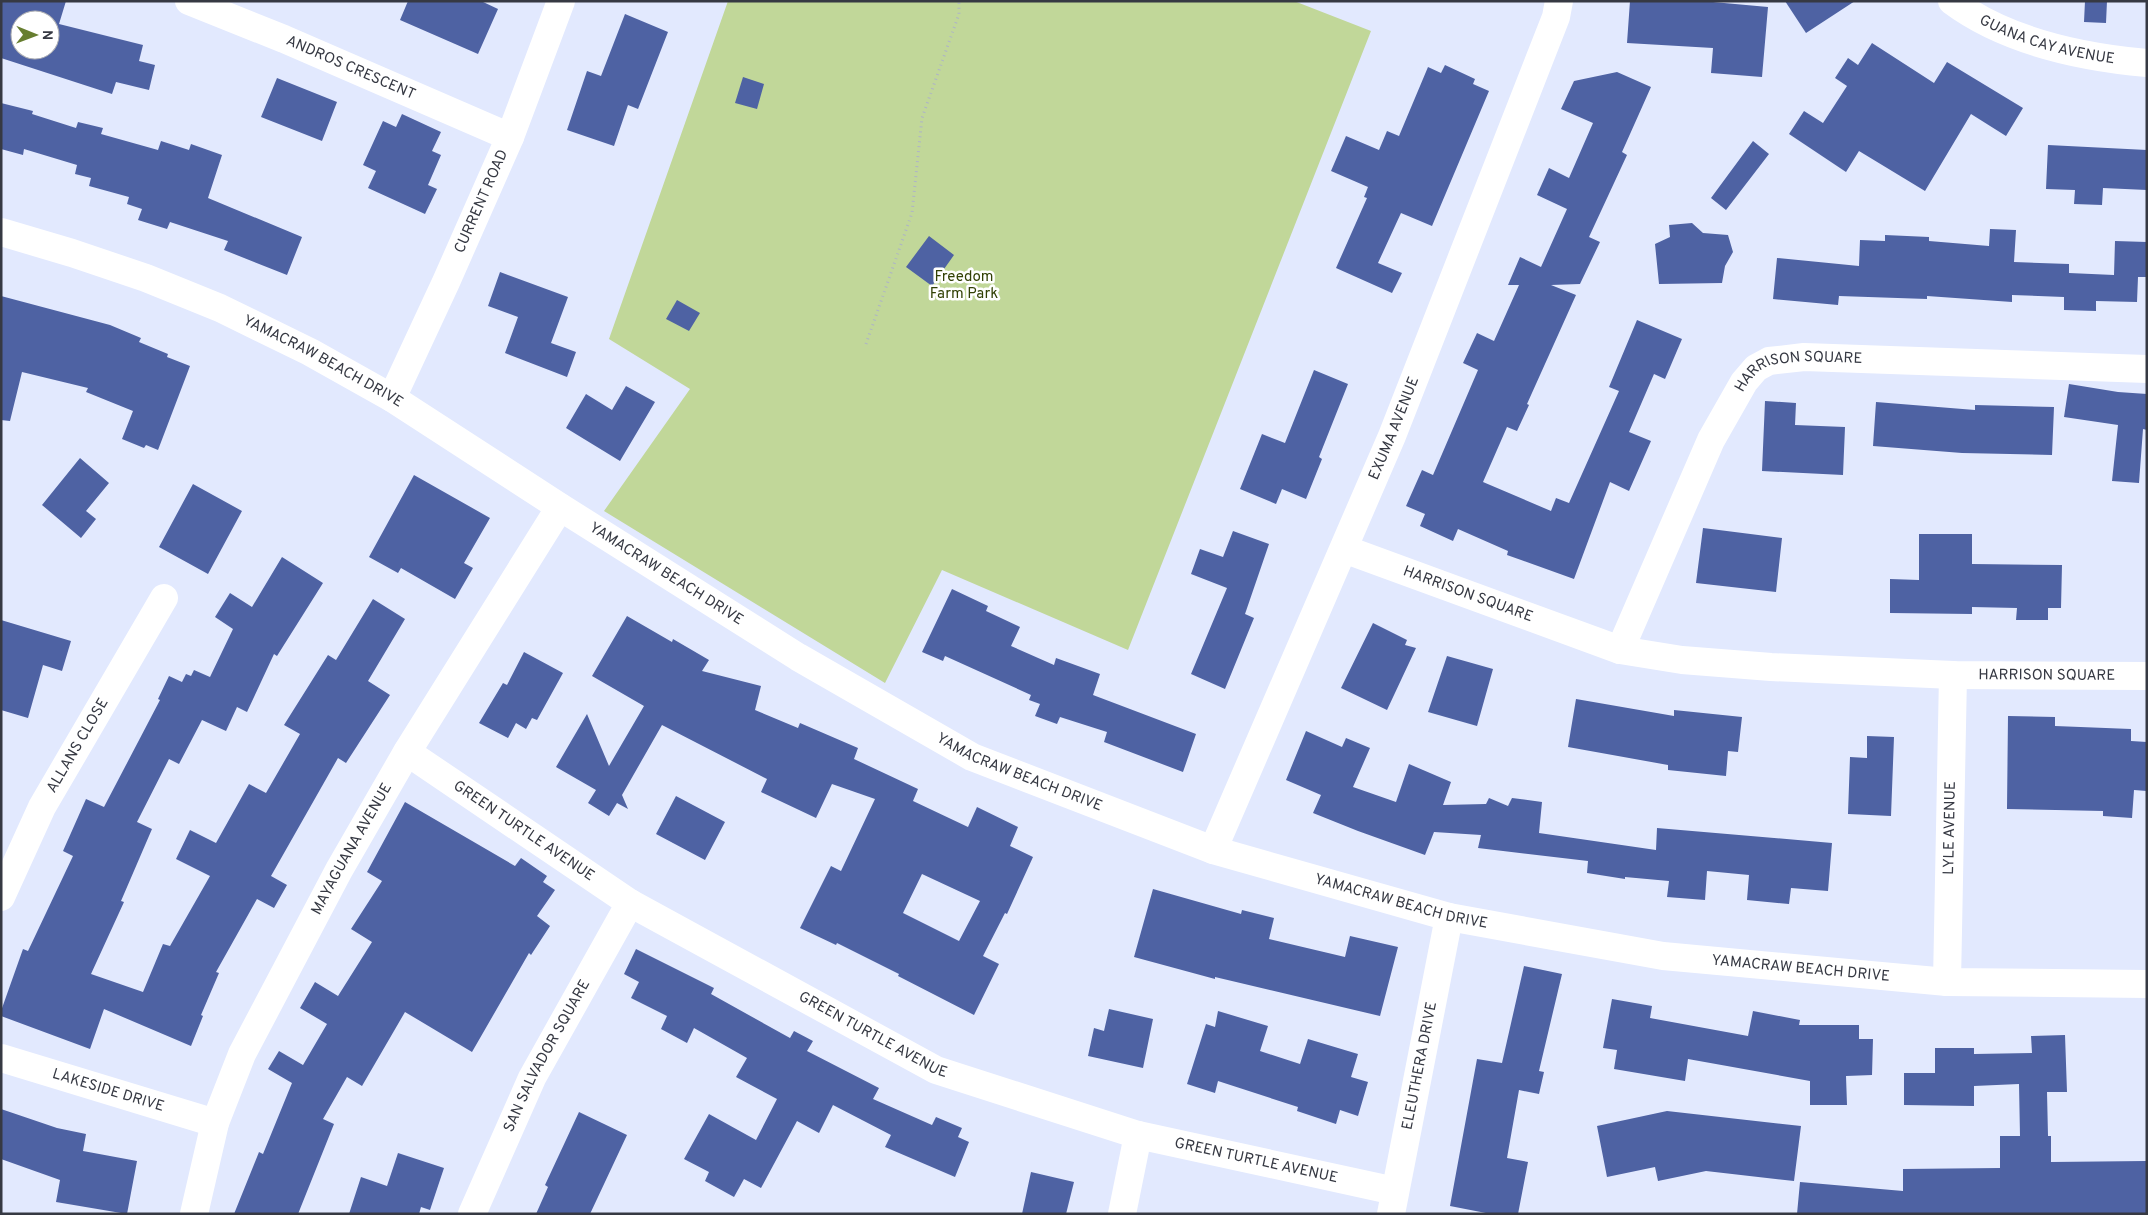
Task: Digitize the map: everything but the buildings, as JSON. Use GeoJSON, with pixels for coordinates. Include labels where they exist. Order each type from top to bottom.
{"type":"FeatureCollection","features":[{"type":"Feature","properties":{"kind":"street","name":"ANDROS CRESCENT"},"geometry":{"type":"LineString","coordinates":[[189,1],[284,39],[510,137]]}},
{"type":"Feature","properties":{"kind":"street","name":"CURRENT ROAD"},"geometry":{"type":"LineString","coordinates":[[392,398],[510,137],[561,1]]}},
{"type":"Feature","properties":{"kind":"street","name":"EXUMA AVENUE"},"geometry":{"type":"LineString","coordinates":[[1213,850],[1396,427],[1556,17],[1559,1]]}},
{"type":"Feature","properties":{"kind":"street","name":"GUANA CAY AVENUE"},"geometry":{"type":"LineString","coordinates":[[1952,1],[1973,16],[2048,47],[2112,60],[2147,63]]}},
{"type":"Feature","properties":{"kind":"street","name":"YAMACRAW BEACH DRIVE"},"geometry":{"type":"LineString","coordinates":[[1,232],[146,278],[220,308],[310,352],[392,398],[560,507],[798,657],[972,757],[1213,850],[1449,917],[1663,956],[1947,982],[2147,984]]}},
{"type":"Feature","properties":{"kind":"street","name":"HARRISON SQUARE"},"geometry":{"type":"LineString","coordinates":[[1620,650],[1711,440],[1744,382],[1756,368],[1769,361],[1804,357],[2147,369]]}},
{"type":"Feature","properties":{"kind":"street","name":"MAYAGUANA AVENUE"},"geometry":{"type":"LineString","coordinates":[[194,1214],[215,1123],[242,1054],[339,870],[407,752],[560,507]]}},
{"type":"Feature","properties":{"kind":"street","name":"HARRISON SQUARE"},"geometry":{"type":"LineString","coordinates":[[1344,549],[1620,650],[1682,660],[1771,667],[1953,675],[2147,676]]}},
{"type":"Feature","properties":{"kind":"street","name":"ALLANS CLOSE"},"geometry":{"type":"LineString","coordinates":[[1,897],[42,807],[164,598]]}},
{"type":"Feature","properties":{"kind":"street","name":"LYLE AVENUE"},"geometry":{"type":"LineString","coordinates":[[1947,982],[1953,675]]}},
{"type":"Feature","properties":{"kind":"street","name":"GREEN TURTLE AVENUE"},"geometry":{"type":"LineString","coordinates":[[407,752],[630,903],[936,1070],[1138,1135],[1393,1202]]}},
{"type":"Feature","properties":{"kind":"street","name":"SAN SALVADOR SQUARE"},"geometry":{"type":"LineString","coordinates":[[472,1214],[532,1078],[630,903]]}},
{"type":"Feature","properties":{"kind":"street","name":"ELEUTHERA DRIVE"},"geometry":{"type":"LineString","coordinates":[[1393,1202],[1449,917]]}},
{"type":"Feature","properties":{"kind":"street","name":"LAKESIDE DRIVE"},"geometry":{"type":"LineString","coordinates":[[1,1058],[215,1123]]}},
{"type":"Feature","properties":{"kind":"street"},"geometry":{"type":"LineString","coordinates":[[1122,1214],[1138,1135]]}},
{"type":"Feature","properties":{"kind":"path"},"geometry":{"type":"LineString","coordinates":[[866,344],[912,213],[922,118],[959,14],[960,1]]}},
{"type":"Feature","properties":{"kind":"green space","name":"Freedom Farm Park"},"geometry":{"type":"Polygon","coordinates":[[[728,1],[1294,1],[1371,31],[1128,650],[942,570],[885,683],[604,511],[690,389],[609,339],[728,1]]]}}]}
